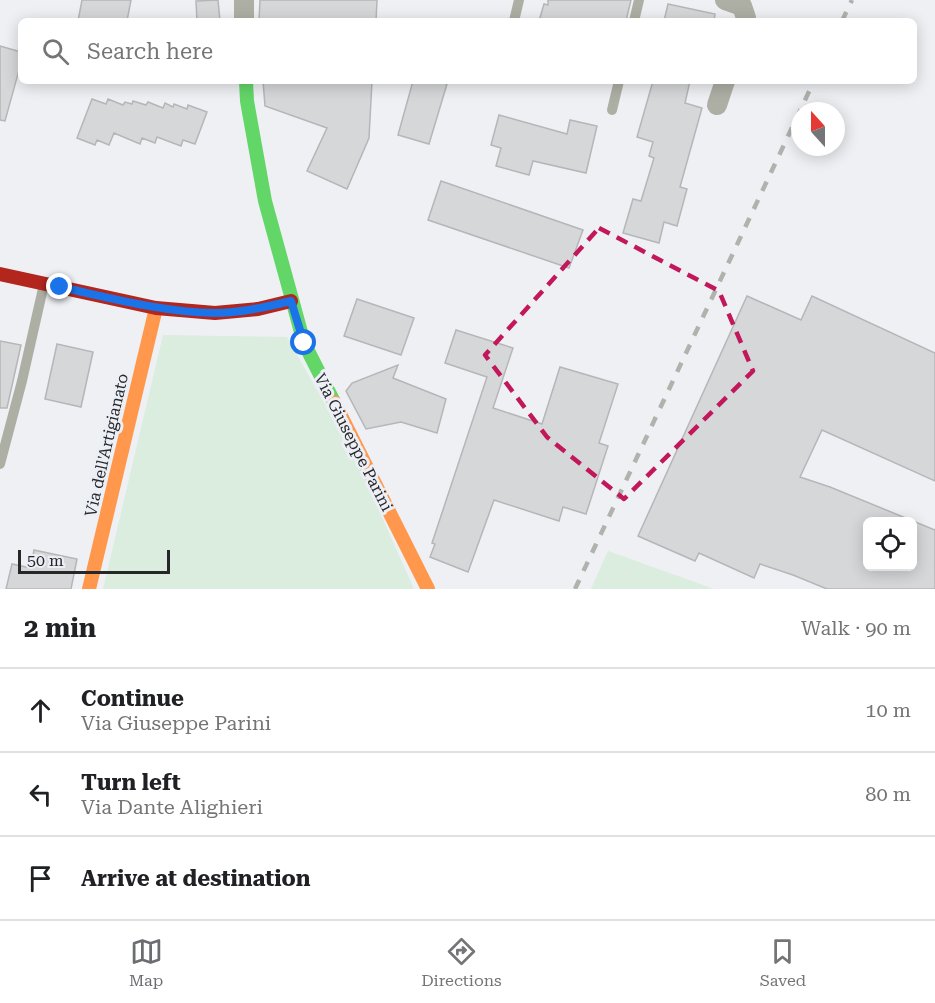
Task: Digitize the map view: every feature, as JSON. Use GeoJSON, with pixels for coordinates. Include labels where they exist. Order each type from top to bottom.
{"type":"FeatureCollection","features":[{"type":"Feature","properties":{"kind":"street"},"geometry":{"type":"LineString","coordinates":[[244,0],[244,18]]}},
{"type":"Feature","properties":{"kind":"street"},"geometry":{"type":"LineString","coordinates":[[725,0],[742,6],[746,18]]}},
{"type":"Feature","properties":{"kind":"street","name":"Via Giuseppe Parini"},"geometry":{"type":"LineString","coordinates":[[246,84],[247,101],[265,201],[304,343],[428,589]]}},
{"type":"Feature","properties":{"kind":"street"},"geometry":{"type":"LineString","coordinates":[[717,105],[724,84]]}},
{"type":"Feature","properties":{"kind":"street"},"geometry":{"type":"LineString","coordinates":[[0,274],[156,308],[215,313],[258,309],[291,301]]}},
{"type":"Feature","properties":{"kind":"street","name":"Via dell'Artigianato"},"geometry":{"type":"LineString","coordinates":[[89,589],[156,308]]}},
{"type":"Feature","properties":{"kind":"lane"},"geometry":{"type":"LineString","coordinates":[[515,18],[519,0]]}},
{"type":"Feature","properties":{"kind":"lane"},"geometry":{"type":"LineString","coordinates":[[635,18],[639,0]]}},
{"type":"Feature","properties":{"kind":"lane"},"geometry":{"type":"LineString","coordinates":[[612,110],[618,84]]}},
{"type":"Feature","properties":{"kind":"lane"},"geometry":{"type":"LineString","coordinates":[[0,464],[44,284]]}},
{"type":"Feature","properties":{"kind":"highlighted area"},"geometry":{"type":"Polygon","coordinates":[[[599,228],[719,291],[753,371],[624,499],[547,437],[485,355],[599,228]]]}},
{"type":"Feature","properties":{"kind":"green space"},"geometry":{"type":"Polygon","coordinates":[[[163,335],[287,337],[356,459],[414,589],[103,589],[163,335]]]}},
{"type":"Feature","properties":{"kind":"green space"},"geometry":{"type":"Polygon","coordinates":[[[608,551],[714,589],[591,589],[608,551]]]}},
{"type":"Feature","properties":{"kind":"building"},"geometry":{"type":"Polygon","coordinates":[[[82,0],[131,0],[128,18],[79,18],[82,0]]]}},
{"type":"Feature","properties":{"kind":"building"},"geometry":{"type":"Polygon","coordinates":[[[218,0],[220,18],[197,18],[196,1],[218,0]]]}},
{"type":"Feature","properties":{"kind":"building"},"geometry":{"type":"Polygon","coordinates":[[[260,0],[377,0],[376,18],[259,18],[260,0]]]}},
{"type":"Feature","properties":{"kind":"building"},"geometry":{"type":"Polygon","coordinates":[[[548,0],[631,0],[627,18],[540,18],[544,4],[548,5],[548,0]]]}},
{"type":"Feature","properties":{"kind":"building"},"geometry":{"type":"Polygon","coordinates":[[[668,4],[715,14],[714,18],[665,18],[668,4]]]}},
{"type":"Feature","properties":{"kind":"building"},"geometry":{"type":"Polygon","coordinates":[[[0,46],[18,51],[18,74],[5,121],[0,120],[0,46]]]}},
{"type":"Feature","properties":{"kind":"building"},"geometry":{"type":"Polygon","coordinates":[[[263,84],[372,84],[369,138],[347,189],[307,171],[327,128],[265,106],[263,84]]]}},
{"type":"Feature","properties":{"kind":"building"},"geometry":{"type":"Polygon","coordinates":[[[412,84],[447,84],[429,144],[398,135],[412,84]]]}},
{"type":"Feature","properties":{"kind":"building"},"geometry":{"type":"Polygon","coordinates":[[[652,84],[689,84],[685,103],[702,108],[680,187],[687,189],[677,226],[664,222],[659,243],[623,233],[633,199],[641,201],[654,158],[649,156],[653,142],[637,137],[652,84]]]}},
{"type":"Feature","properties":{"kind":"building"},"geometry":{"type":"Polygon","coordinates":[[[92,99],[106,104],[108,99],[123,105],[125,102],[132,104],[133,101],[146,105],[148,102],[163,108],[165,103],[187,109],[188,105],[207,112],[195,144],[183,140],[181,146],[157,137],[155,143],[142,138],[140,144],[114,133],[109,145],[97,140],[95,145],[77,138],[92,99]]]}},
{"type":"Feature","properties":{"kind":"building"},"geometry":{"type":"Polygon","coordinates":[[[499,115],[567,134],[570,120],[597,126],[586,173],[533,161],[529,175],[496,166],[501,148],[491,145],[499,115]]]}},
{"type":"Feature","properties":{"kind":"building"},"geometry":{"type":"Polygon","coordinates":[[[441,181],[583,230],[569,268],[428,220],[441,181]]]}},
{"type":"Feature","properties":{"kind":"building"},"geometry":{"type":"Polygon","coordinates":[[[747,296],[801,320],[812,296],[935,353],[935,481],[822,430],[800,477],[903,517],[863,517],[863,571],[917,571],[917,523],[935,530],[935,589],[827,589],[760,564],[754,578],[699,553],[695,561],[638,536],[747,296]]]}},
{"type":"Feature","properties":{"kind":"building"},"geometry":{"type":"Polygon","coordinates":[[[357,299],[414,318],[401,355],[344,336],[357,299]]]}},
{"type":"Feature","properties":{"kind":"building"},"geometry":{"type":"Polygon","coordinates":[[[456,330],[513,348],[493,408],[542,424],[560,367],[618,384],[599,443],[608,446],[586,514],[563,507],[559,521],[494,500],[468,572],[430,557],[435,544],[432,543],[487,377],[445,363],[456,330]]]}},
{"type":"Feature","properties":{"kind":"building"},"geometry":{"type":"Polygon","coordinates":[[[0,341],[21,345],[7,408],[0,408],[0,341]]]}},
{"type":"Feature","properties":{"kind":"building"},"geometry":{"type":"Polygon","coordinates":[[[57,344],[93,352],[81,407],[45,399],[57,344]]]}},
{"type":"Feature","properties":{"kind":"building"},"geometry":{"type":"Polygon","coordinates":[[[398,365],[393,378],[446,399],[437,433],[401,422],[366,429],[346,391],[352,383],[398,365]]]}},
{"type":"Feature","properties":{"kind":"building"},"geometry":{"type":"Polygon","coordinates":[[[34,550],[77,559],[71,589],[6,589],[12,564],[31,568],[34,550]]]}},
{"type":"Feature","properties":{"kind":"railway"},"geometry":{"type":"LineString","coordinates":[[843,18],[852,0]]}},
{"type":"Feature","properties":{"kind":"railway"},"geometry":{"type":"LineString","coordinates":[[575,589],[813,84]]}},
{"type":"Feature","properties":{"kind":"traffic: fast"},"geometry":{"type":"LineString","coordinates":[[246,84],[247,101],[265,201],[304,343],[334,402]]}},
{"type":"Feature","properties":{"kind":"traffic: slow"},"geometry":{"type":"LineString","coordinates":[[89,589],[156,308]]}},
{"type":"Feature","properties":{"kind":"traffic: slow"},"geometry":{"type":"LineString","coordinates":[[334,402],[428,589]]}},
{"type":"Feature","properties":{"kind":"traffic: jam"},"geometry":{"type":"LineString","coordinates":[[0,274],[156,308],[215,313],[258,309],[291,301]]}},
{"type":"Feature","properties":{"kind":"route"},"geometry":{"type":"LineString","coordinates":[[60,287],[156,308],[215,313],[258,309],[291,301],[304,343]]}}]}
